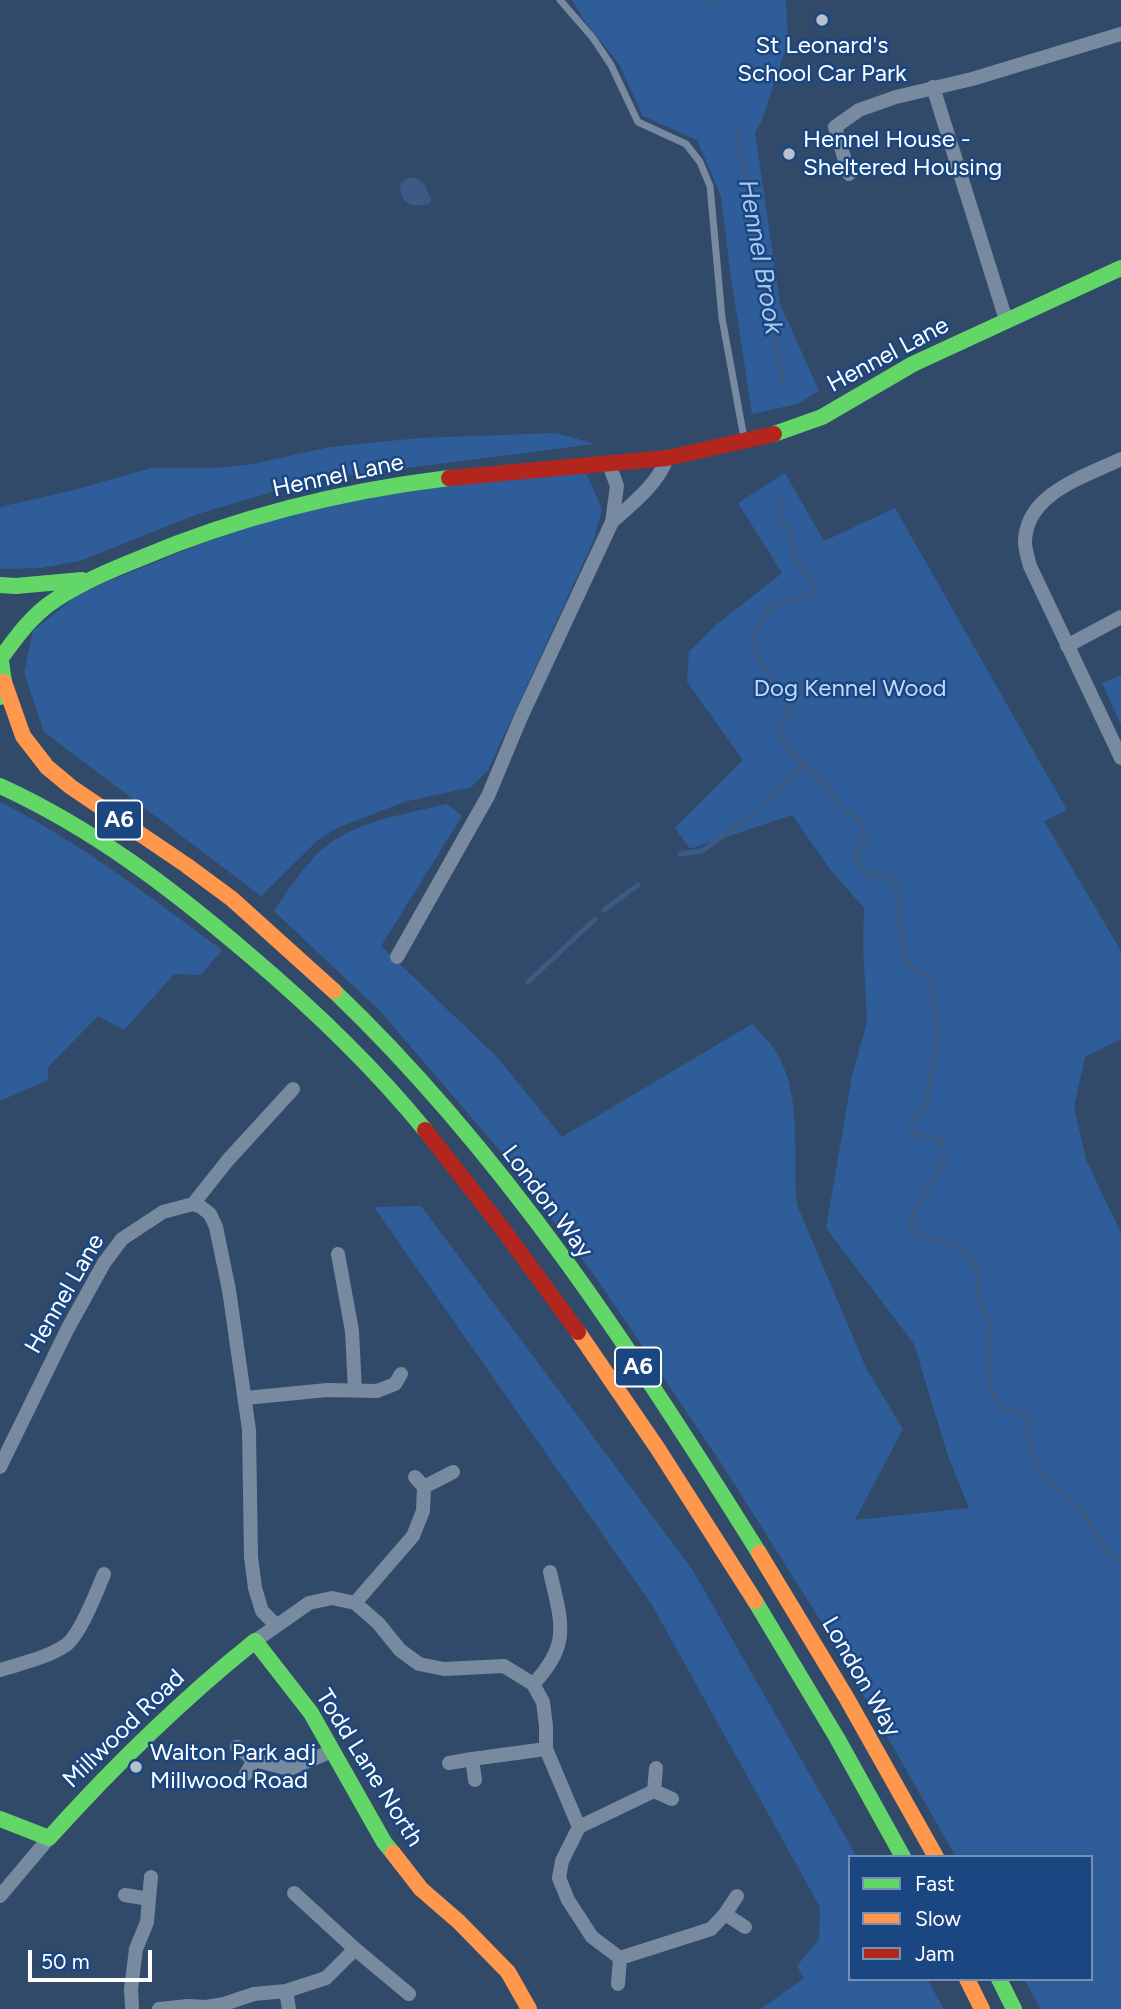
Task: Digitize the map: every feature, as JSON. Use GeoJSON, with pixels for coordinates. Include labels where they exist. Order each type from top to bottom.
{"type":"FeatureCollection","features":[{"type":"Feature","properties":{"kind":"main road","name":"Hennel Lane"},"geometry":{"type":"LineString","coordinates":[[1,657],[24,626],[53,601],[87,580],[178,542],[290,506],[391,486],[482,474],[667,457],[786,431],[822,417],[913,364],[1121,268]]}},
{"type":"Feature","properties":{"kind":"main road","name":"Hennel Lane"},"geometry":{"type":"LineString","coordinates":[[0,585],[87,580]]}},
{"type":"Feature","properties":{"kind":"main road","name":"A6"},"geometry":{"type":"LineString","coordinates":[[1,657],[2,689]]}},
{"type":"Feature","properties":{"kind":"main road","name":"London Way"},"geometry":{"type":"LineString","coordinates":[[2,689],[20,734],[49,769],[187,867],[268,931],[333,989],[395,1051],[519,1200],[627,1351],[744,1527],[827,1662],[935,1855]]}},
{"type":"Feature","properties":{"kind":"main road","name":"London Way"},"geometry":{"type":"LineString","coordinates":[[0,786],[65,819],[178,896],[247,952],[315,1013],[383,1082],[427,1132],[506,1232],[656,1445],[800,1674],[902,1855]]}},
{"type":"Feature","properties":{"kind":"main road","name":"Todd Lane North"},"geometry":{"type":"LineString","coordinates":[[255,1641],[311,1713],[384,1842],[421,1889],[459,1922],[508,1972],[529,2009]]}},
{"type":"Feature","properties":{"kind":"main road","name":"Millwood Road"},"geometry":{"type":"LineString","coordinates":[[49,1838],[91,1790],[166,1715],[255,1641]]}},
{"type":"Feature","properties":{"kind":"main road"},"geometry":{"type":"LineString","coordinates":[[0,1819],[49,1838]]}},
{"type":"Feature","properties":{"kind":"main road"},"geometry":{"type":"LineString","coordinates":[[968,1981],[982,2009]]}},
{"type":"Feature","properties":{"kind":"main road"},"geometry":{"type":"LineString","coordinates":[[1000,1981],[1014,2009]]}},
{"type":"Feature","properties":{"kind":"street"},"geometry":{"type":"LineString","coordinates":[[849,174],[835,127],[859,110],[1121,34]]}},
{"type":"Feature","properties":{"kind":"street"},"geometry":{"type":"LineString","coordinates":[[933,87],[1006,320]]}},
{"type":"Feature","properties":{"kind":"street"},"geometry":{"type":"LineString","coordinates":[[612,522],[639,498],[663,470],[667,457]]}},
{"type":"Feature","properties":{"kind":"street"},"geometry":{"type":"LineString","coordinates":[[1121,459],[1054,492],[1038,506],[1028,524],[1025,545],[1030,566],[1121,758]]}},
{"type":"Feature","properties":{"kind":"street"},"geometry":{"type":"LineString","coordinates":[[397,957],[488,796],[612,522],[617,486],[609,464]]}},
{"type":"Feature","properties":{"kind":"street"},"geometry":{"type":"LineString","coordinates":[[1067,646],[1121,617]]}},
{"type":"Feature","properties":{"kind":"street"},"geometry":{"type":"LineString","coordinates":[[276,1625],[262,1611],[251,1557],[249,1430],[233,1311],[216,1227],[210,1214],[192,1204],[293,1089]]}},
{"type":"Feature","properties":{"kind":"street","name":"Hennel Lane"},"geometry":{"type":"LineString","coordinates":[[0,1467],[67,1330],[104,1263],[122,1238],[163,1212],[192,1204]]}},
{"type":"Feature","properties":{"kind":"street"},"geometry":{"type":"LineString","coordinates":[[338,1254],[352,1331],[355,1391]]}},
{"type":"Feature","properties":{"kind":"street"},"geometry":{"type":"LineString","coordinates":[[246,1398],[327,1390],[377,1391],[395,1384],[401,1374]]}},
{"type":"Feature","properties":{"kind":"street"},"geometry":{"type":"LineString","coordinates":[[453,1472],[419,1482],[423,1511],[413,1536],[355,1603],[378,1623],[400,1650],[419,1664],[444,1669],[504,1666],[534,1684],[543,1702],[546,1749],[579,1827]]}},
{"type":"Feature","properties":{"kind":"street"},"geometry":{"type":"LineString","coordinates":[[534,1684],[558,1652],[561,1634],[560,1616],[550,1572]]}},
{"type":"Feature","properties":{"kind":"street"},"geometry":{"type":"LineString","coordinates":[[0,1670],[48,1654],[68,1643],[84,1619],[104,1574]]}},
{"type":"Feature","properties":{"kind":"street","name":"Millwood Road"},"geometry":{"type":"LineString","coordinates":[[255,1641],[309,1603],[332,1598],[355,1603]]}},
{"type":"Feature","properties":{"kind":"street"},"geometry":{"type":"LineString","coordinates":[[237,1747],[254,1760],[289,1769],[332,1751]]}},
{"type":"Feature","properties":{"kind":"street"},"geometry":{"type":"LineString","coordinates":[[449,1762],[546,1749]]}},
{"type":"Feature","properties":{"kind":"street"},"geometry":{"type":"LineString","coordinates":[[472,1759],[475,1780]]}},
{"type":"Feature","properties":{"kind":"street"},"geometry":{"type":"LineString","coordinates":[[246,1774],[254,1760]]}},
{"type":"Feature","properties":{"kind":"street"},"geometry":{"type":"LineString","coordinates":[[654,1791],[656,1768]]}},
{"type":"Feature","properties":{"kind":"street"},"geometry":{"type":"LineString","coordinates":[[620,1958],[592,1937],[568,1900],[559,1878],[562,1861],[579,1827],[654,1791],[672,1799]]}},
{"type":"Feature","properties":{"kind":"street"},"geometry":{"type":"LineString","coordinates":[[0,1896],[49,1838]]}},
{"type":"Feature","properties":{"kind":"street"},"geometry":{"type":"LineString","coordinates":[[151,1877],[147,1922],[136,1950],[130,2008],[151,2009]]}},
{"type":"Feature","properties":{"kind":"street"},"geometry":{"type":"LineString","coordinates":[[294,1893],[409,1994]]}},
{"type":"Feature","properties":{"kind":"street"},"geometry":{"type":"LineString","coordinates":[[125,1895],[149,1899]]}},
{"type":"Feature","properties":{"kind":"street"},"geometry":{"type":"LineString","coordinates":[[620,1958],[711,1929],[737,1896]]}},
{"type":"Feature","properties":{"kind":"street"},"geometry":{"type":"LineString","coordinates":[[725,1914],[745,1927]]}},
{"type":"Feature","properties":{"kind":"street"},"geometry":{"type":"LineString","coordinates":[[159,2009],[206,2007],[254,1994],[286,1991],[326,1978],[355,1949]]}},
{"type":"Feature","properties":{"kind":"street"},"geometry":{"type":"LineString","coordinates":[[618,1983],[620,1958]]}},
{"type":"Feature","properties":{"kind":"street"},"geometry":{"type":"LineString","coordinates":[[286,1991],[289,2009]]}},
{"type":"Feature","properties":{"kind":"lane"},"geometry":{"type":"LineString","coordinates":[[561,0],[593,38],[611,65],[638,121],[686,144],[700,162],[710,186],[722,318],[744,442]]}},
{"type":"Feature","properties":{"kind":"green space"},"geometry":{"type":"Polygon","coordinates":[[[572,0],[786,0],[788,41],[762,120],[755,132],[780,304],[819,391],[797,404],[752,414],[721,196],[697,140],[643,116],[619,64],[584,20],[572,0]]]}},
{"type":"Feature","properties":{"kind":"green space"},"geometry":{"type":"Polygon","coordinates":[[[556,433],[595,444],[313,480],[198,514],[80,561],[41,568],[0,569],[0,507],[151,468],[216,468],[253,464],[330,447],[419,438],[556,433]]]}},
{"type":"Feature","properties":{"kind":"green space"},"geometry":{"type":"Polygon","coordinates":[[[586,473],[602,509],[593,542],[488,770],[471,787],[404,802],[337,828],[317,841],[261,896],[44,732],[24,672],[33,631],[81,592],[251,524],[412,488],[586,473]]]}},
{"type":"Feature","properties":{"kind":"green space","name":"Dog Kennel Wood"},"geometry":{"type":"Polygon","coordinates":[[[785,473],[824,541],[895,508],[1067,810],[1044,821],[1121,951],[1121,1039],[1085,1057],[1074,1107],[1086,1160],[1121,1233],[1121,2009],[1041,2009],[1025,1981],[1093,1981],[1093,1855],[955,1855],[824,1626],[721,1463],[597,1279],[501,1152],[381,1012],[274,911],[310,862],[337,838],[399,815],[447,804],[462,816],[381,946],[498,1058],[562,1137],[752,1024],[777,1053],[790,1089],[795,1128],[797,1205],[866,1368],[903,1429],[855,1520],[969,1508],[948,1456],[914,1344],[826,1228],[852,1076],[867,1022],[864,908],[830,869],[792,815],[690,849],[675,828],[743,760],[687,682],[689,652],[716,625],[782,573],[738,503],[785,473]]]}},
{"type":"Feature","properties":{"kind":"green space"},"geometry":{"type":"Polygon","coordinates":[[[1121,675],[1121,725],[1102,683],[1121,675]]]}},
{"type":"Feature","properties":{"kind":"green space"},"geometry":{"type":"Polygon","coordinates":[[[0,802],[86,852],[222,950],[201,975],[174,974],[124,1030],[98,1016],[48,1067],[48,1080],[0,1101],[0,802]]]}},
{"type":"Feature","properties":{"kind":"green space"},"geometry":{"type":"Polygon","coordinates":[[[421,1206],[692,1569],[856,1855],[848,1855],[848,1981],[928,1981],[944,2009],[761,2009],[804,1978],[797,1966],[819,1939],[820,1907],[652,1605],[374,1207],[421,1206]]]}},
{"type":"Feature","properties":{"kind":"shaded area"},"geometry":{"type":"Polygon","coordinates":[[[410,177],[425,185],[432,200],[429,204],[411,205],[404,201],[400,183],[410,177]]]}},
{"type":"Feature","properties":{"kind":"waterway","name":"Hennel Brook"},"geometry":{"type":"LineString","coordinates":[[714,0],[715,6]]}},
{"type":"Feature","properties":{"kind":"waterway","name":"Hennel Brook"},"geometry":{"type":"LineString","coordinates":[[737,131],[783,384]]}},
{"type":"Feature","properties":{"kind":"waterway","name":"Hennel Brook"},"geometry":{"type":"LineString","coordinates":[[780,500],[781,519],[790,532],[796,560],[814,585],[812,594],[773,607],[762,619],[753,639],[758,658],[792,711],[778,730],[789,752],[818,776],[843,809],[860,821],[866,837],[855,856],[867,874],[892,878],[900,899],[898,917],[908,965],[934,980],[933,999],[938,1030],[933,1066],[926,1106],[912,1122],[914,1134],[941,1140],[946,1156],[911,1218],[913,1230],[931,1239],[958,1244],[978,1272],[979,1297],[989,1326],[989,1384],[1001,1408],[1026,1415],[1030,1448],[1041,1473],[1082,1510],[1111,1557],[1121,1563]]}},
{"type":"Feature","properties":{"kind":"waterway"},"geometry":{"type":"LineString","coordinates":[[765,804],[804,765]]}},
{"type":"Feature","properties":{"kind":"waterway"},"geometry":{"type":"LineString","coordinates":[[680,854],[702,851],[754,813]]}},
{"type":"Feature","properties":{"kind":"waterway"},"geometry":{"type":"LineString","coordinates":[[604,910],[638,885]]}},
{"type":"Feature","properties":{"kind":"waterway"},"geometry":{"type":"LineString","coordinates":[[528,982],[595,919]]}},
{"type":"Feature","properties":{"kind":"traffic: fast"},"geometry":{"type":"LineString","coordinates":[[774,434],[822,417],[913,364],[1121,268]]}},
{"type":"Feature","properties":{"kind":"traffic: fast"},"geometry":{"type":"LineString","coordinates":[[1,658],[25,626],[39,612],[65,594],[108,572],[178,543],[292,507],[370,490],[449,478]]}},
{"type":"Feature","properties":{"kind":"traffic: fast"},"geometry":{"type":"LineString","coordinates":[[0,585],[82,580]]}},
{"type":"Feature","properties":{"kind":"traffic: fast"},"geometry":{"type":"LineString","coordinates":[[0,655],[4,682],[0,697]]}},
{"type":"Feature","properties":{"kind":"traffic: fast"},"geometry":{"type":"LineString","coordinates":[[0,786],[99,840],[218,929],[340,1037],[425,1130]]}},
{"type":"Feature","properties":{"kind":"traffic: fast"},"geometry":{"type":"LineString","coordinates":[[334,991],[396,1053],[455,1119],[564,1258],[664,1404],[759,1553]]}},
{"type":"Feature","properties":{"kind":"traffic: fast"},"geometry":{"type":"LineString","coordinates":[[755,1601],[837,1738],[902,1855]]}},
{"type":"Feature","properties":{"kind":"traffic: fast"},"geometry":{"type":"LineString","coordinates":[[0,1819],[49,1838],[148,1735],[255,1641],[311,1713],[384,1842],[393,1853]]}},
{"type":"Feature","properties":{"kind":"traffic: fast"},"geometry":{"type":"LineString","coordinates":[[1000,1981],[1014,2009]]}},
{"type":"Feature","properties":{"kind":"traffic: slow"},"geometry":{"type":"LineString","coordinates":[[4,682],[23,736],[47,767],[71,787],[232,899],[334,991]]}},
{"type":"Feature","properties":{"kind":"traffic: slow"},"geometry":{"type":"LineString","coordinates":[[578,1332],[658,1449],[755,1601]]}},
{"type":"Feature","properties":{"kind":"traffic: slow"},"geometry":{"type":"LineString","coordinates":[[759,1553],[846,1697],[935,1855]]}},
{"type":"Feature","properties":{"kind":"traffic: slow"},"geometry":{"type":"LineString","coordinates":[[393,1853],[421,1889],[459,1922],[508,1972],[529,2009]]}},
{"type":"Feature","properties":{"kind":"traffic: slow"},"geometry":{"type":"LineString","coordinates":[[968,1981],[982,2009]]}},
{"type":"Feature","properties":{"kind":"traffic: jam"},"geometry":{"type":"LineString","coordinates":[[449,478],[667,458],[774,434]]}},
{"type":"Feature","properties":{"kind":"traffic: jam"},"geometry":{"type":"LineString","coordinates":[[425,1130],[502,1228],[578,1332]]}},
{"type":"Feature","properties":{"kind":"place","name":"St Leonard's School Car Park"},"geometry":{"type":"Point","coordinates":[822,20]}},
{"type":"Feature","properties":{"kind":"place","name":"Hennel House - Sheltered Housing"},"geometry":{"type":"Point","coordinates":[789,154]}},
{"type":"Feature","properties":{"kind":"place","name":"Walton Park adj Millwood Road"},"geometry":{"type":"Point","coordinates":[136,1767]}}]}
